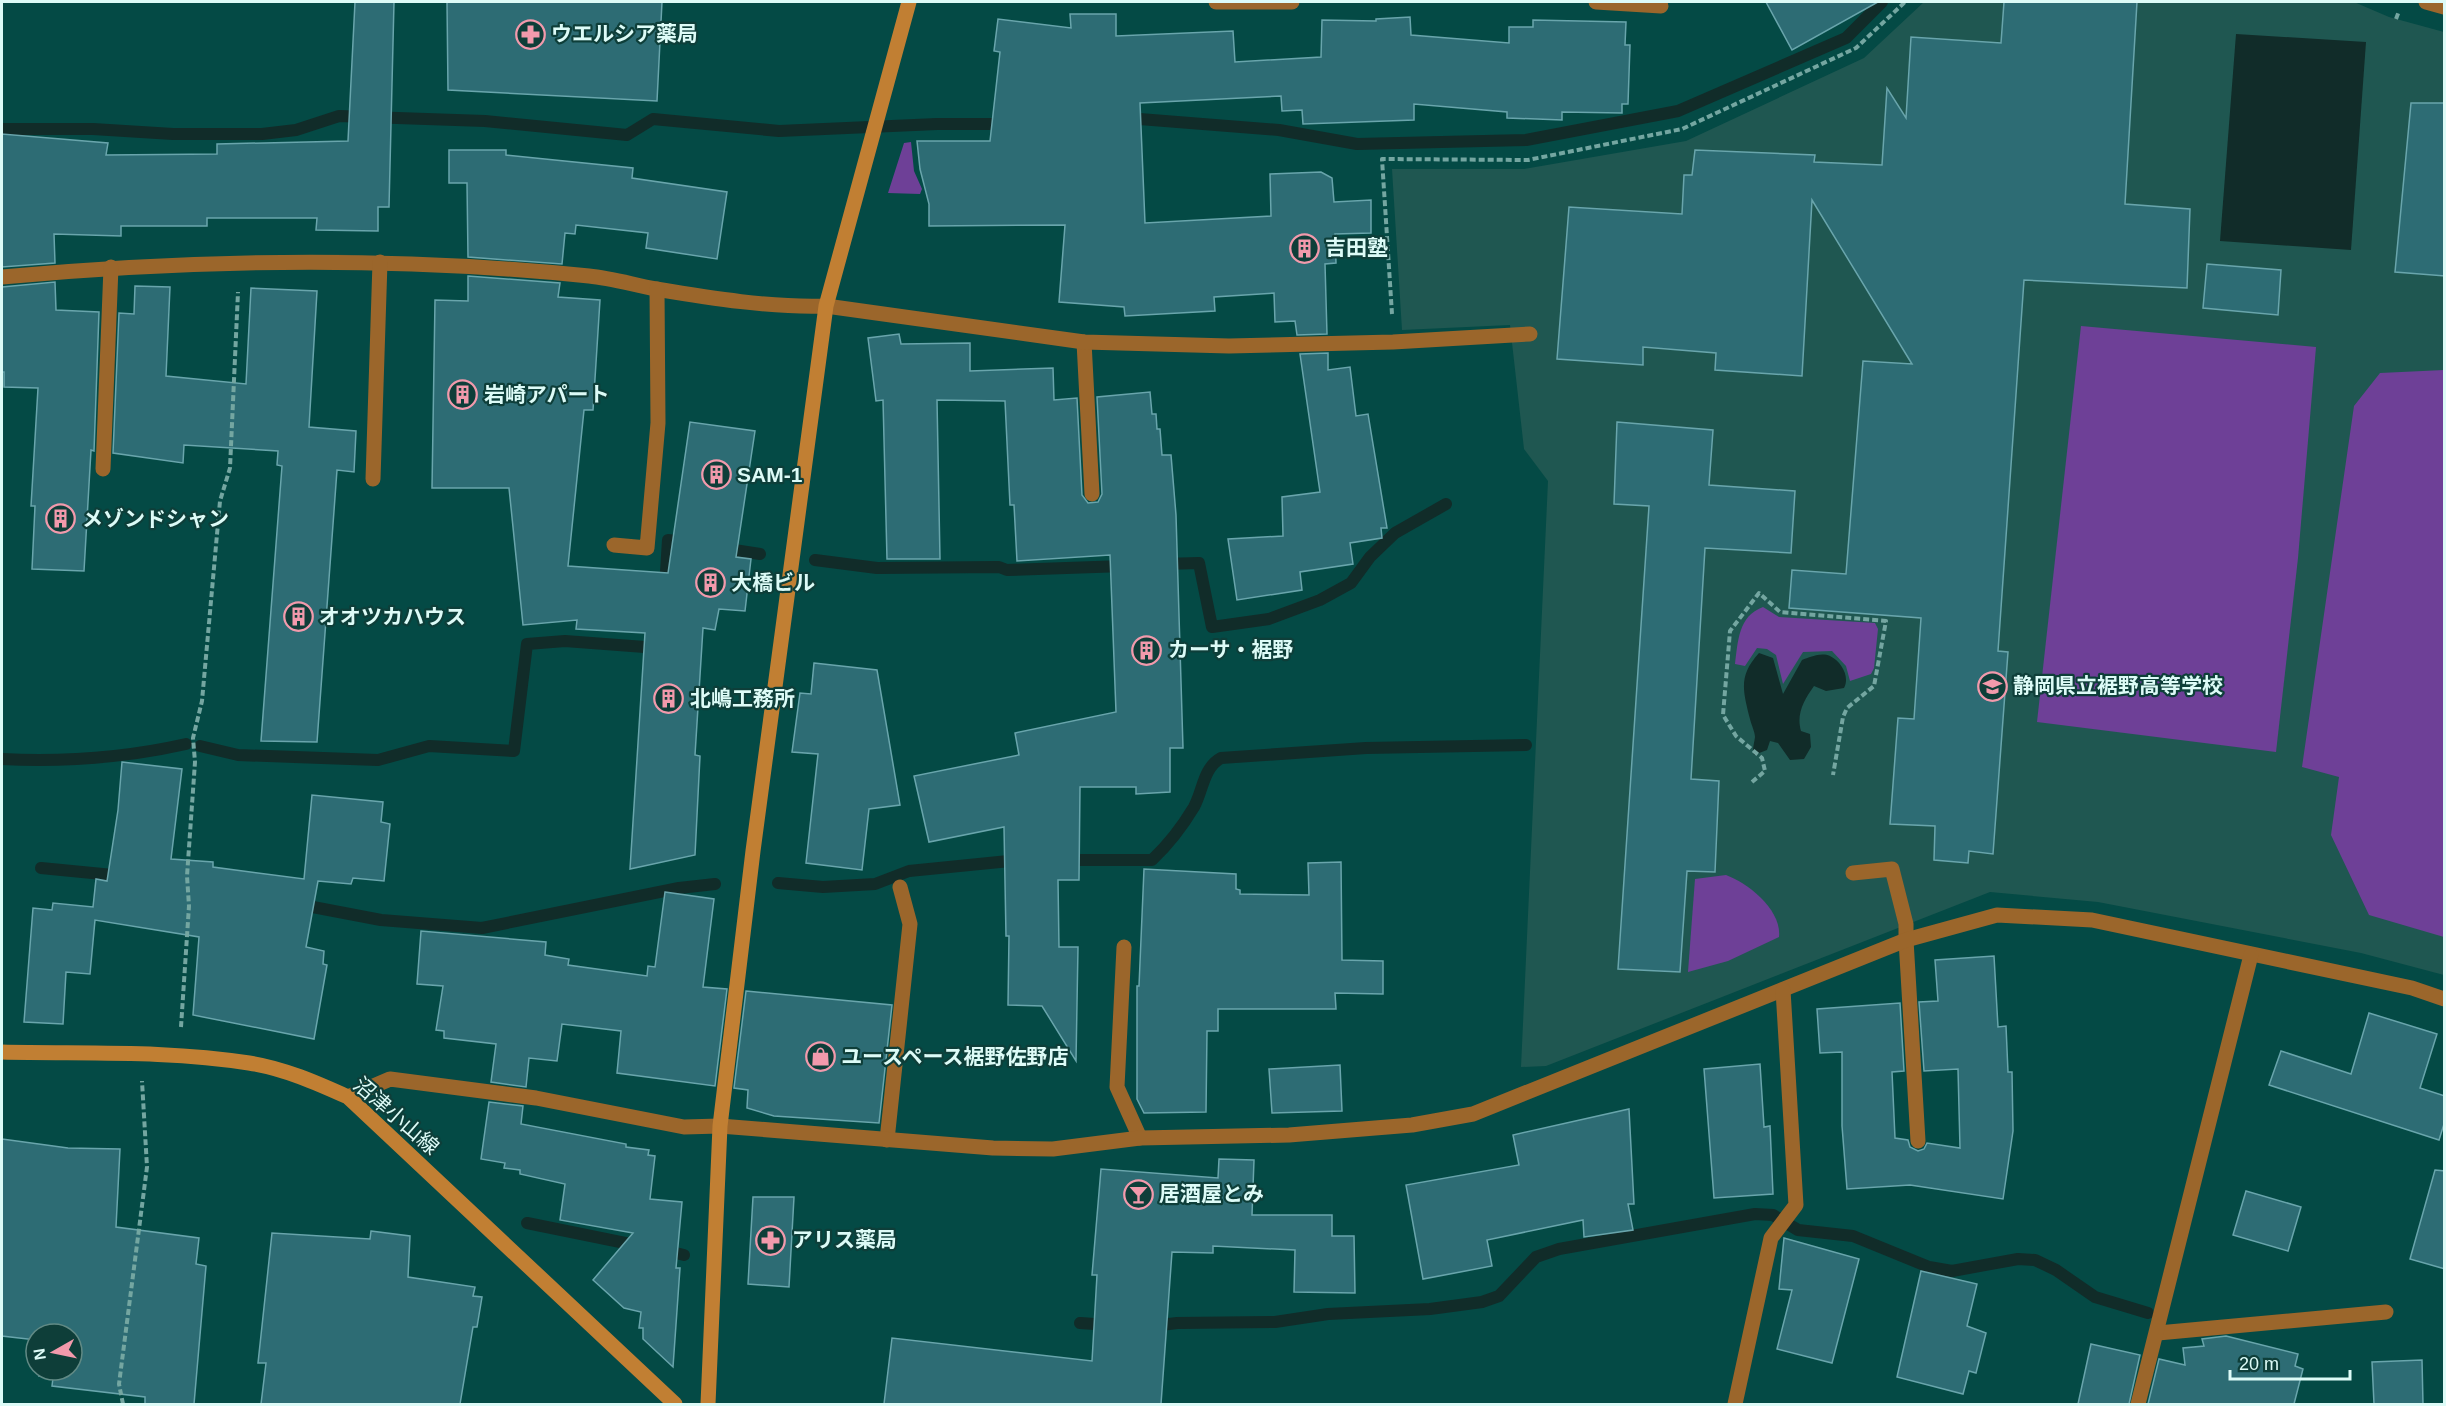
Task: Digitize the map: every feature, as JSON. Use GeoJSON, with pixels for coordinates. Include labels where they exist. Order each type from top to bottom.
{"type":"FeatureCollection","features":[{"type":"Feature","properties":{"kind":"street"},"geometry":{"type":"LineString","coordinates":[[708,1404],[720,1126],[754,839],[826,306],[909,2]]}},
{"type":"Feature","properties":{"kind":"street"},"geometry":{"type":"LineString","coordinates":[[1216,2],[1288,2]]}},
{"type":"Feature","properties":{"kind":"street"},"geometry":{"type":"LineString","coordinates":[[1596,2],[1661,6]]}},
{"type":"Feature","properties":{"kind":"street"},"geometry":{"type":"LineString","coordinates":[[2,276],[111,267],[380,262],[591,276],[657,289],[798,307],[826,306],[1084,342],[1229,346],[1393,342],[1530,334]]}},
{"type":"Feature","properties":{"kind":"street"},"geometry":{"type":"LineString","coordinates":[[373,479],[380,262]]}},
{"type":"Feature","properties":{"kind":"street"},"geometry":{"type":"LineString","coordinates":[[103,469],[111,267]]}},
{"type":"Feature","properties":{"kind":"street"},"geometry":{"type":"LineString","coordinates":[[614,545],[647,548],[658,423],[657,289]]}},
{"type":"Feature","properties":{"kind":"street"},"geometry":{"type":"LineString","coordinates":[[1084,342],[1092,494]]}},
{"type":"Feature","properties":{"kind":"street"},"geometry":{"type":"LineString","coordinates":[[1853,873],[1892,869],[1906,924],[1918,1141]]}},
{"type":"Feature","properties":{"kind":"street"},"geometry":{"type":"LineString","coordinates":[[887,1140],[910,924],[900,887]]}},
{"type":"Feature","properties":{"kind":"street"},"geometry":{"type":"LineString","coordinates":[[348,1097],[390,1080],[536,1098],[684,1127],[720,1126],[993,1148],[1053,1149],[1140,1138],[1300,1134],[1412,1125],[1473,1114],[1906,940],[1997,915],[2092,920],[2412,988],[2445,999]]}},
{"type":"Feature","properties":{"kind":"street"},"geometry":{"type":"LineString","coordinates":[[1124,947],[1117,1087],[1140,1138]]}},
{"type":"Feature","properties":{"kind":"street"},"geometry":{"type":"LineString","coordinates":[[2138,1404],[2158,1333],[2251,955]]}},
{"type":"Feature","properties":{"kind":"street"},"geometry":{"type":"LineString","coordinates":[[1735,1404],[1771,1238],[1796,1205],[1783,990]]}},
{"type":"Feature","properties":{"kind":"street","name":"沼津小山線"},"geometry":{"type":"LineString","coordinates":[[2,1052],[177,1055],[251,1063],[316,1082],[348,1097],[675,1404]]}},
{"type":"Feature","properties":{"kind":"street"},"geometry":{"type":"LineString","coordinates":[[2158,1333],[2386,1312]]}},
{"type":"Feature","properties":{"kind":"path"},"geometry":{"type":"LineString","coordinates":[[1393,342],[1382,159],[1528,160],[1682,129],[1856,48],[1905,2]]}},
{"type":"Feature","properties":{"kind":"path"},"geometry":{"type":"LineString","coordinates":[[177,1055],[189,906],[187,876],[195,762],[193,738],[202,701],[222,488],[230,468],[239,264]]}},
{"type":"Feature","properties":{"kind":"path"},"geometry":{"type":"LineString","coordinates":[[1752,782],[1765,771],[1762,758],[1736,736],[1724,715],[1730,631],[1759,593],[1780,612],[1887,621],[1874,686],[1847,708],[1843,717],[1833,776]]}},
{"type":"Feature","properties":{"kind":"path"},"geometry":{"type":"LineString","coordinates":[[123,1404],[119,1384],[147,1167],[145,1095],[138,1054]]}},
{"type":"Feature","properties":{"kind":"shaded area","name":"静岡県立裾野高等学校"},"geometry":{"type":"Polygon","coordinates":[[[1924,2],[2354,2],[2389,17],[2444,32],[2444,975],[2361,953],[2098,902],[1990,892],[1546,1066],[1521,1067],[1548,481],[1524,449],[1510,325],[1402,330],[1392,169],[1524,169],[1686,141],[1864,58],[1924,2]]]}},
{"type":"Feature","properties":{"kind":"shaded area"},"geometry":{"type":"Polygon","coordinates":[[[2236,34],[2366,42],[2351,250],[2220,241],[2236,34]]]}},
{"type":"Feature","properties":{"kind":"shaded area"},"geometry":{"type":"Polygon","coordinates":[[[911,142],[914,171],[922,189],[920,194],[888,193],[904,143],[911,142]]]}},
{"type":"Feature","properties":{"kind":"shaded area"},"geometry":{"type":"Polygon","coordinates":[[[2081,326],[2316,347],[2298,558],[2276,752],[2037,722],[2081,326]]]}},
{"type":"Feature","properties":{"kind":"shaded area"},"geometry":{"type":"Polygon","coordinates":[[[2444,370],[2444,937],[2369,915],[2331,835],[2339,777],[2302,767],[2354,406],[2380,373],[2444,370]]]}},
{"type":"Feature","properties":{"kind":"shaded area"},"geometry":{"type":"Polygon","coordinates":[[[1763,607],[1779,617],[1875,623],[1878,629],[1874,668],[1871,674],[1850,681],[1846,666],[1832,651],[1803,652],[1783,684],[1776,655],[1767,649],[1757,648],[1745,666],[1735,664],[1744,623],[1755,611],[1763,607]]]}},
{"type":"Feature","properties":{"kind":"shaded area"},"geometry":{"type":"Polygon","coordinates":[[[1759,653],[1773,658],[1783,694],[1802,660],[1816,655],[1827,655],[1838,662],[1844,670],[1846,684],[1844,688],[1826,691],[1814,686],[1804,702],[1800,713],[1800,725],[1801,731],[1810,734],[1811,747],[1804,759],[1790,760],[1778,743],[1770,741],[1767,750],[1754,755],[1755,735],[1744,684],[1748,669],[1759,653]]]}},
{"type":"Feature","properties":{"kind":"shaded area"},"geometry":{"type":"Polygon","coordinates":[[[1726,875],[1744,884],[1762,899],[1775,917],[1779,937],[1728,961],[1688,972],[1695,879],[1726,875]]]}},
{"type":"Feature","properties":{"kind":"building"},"geometry":{"type":"Polygon","coordinates":[[[355,2],[394,2],[389,207],[378,207],[378,231],[316,230],[317,218],[207,218],[207,226],[121,226],[121,236],[54,234],[55,263],[2,267],[2,134],[108,143],[106,155],[217,154],[217,144],[348,141],[355,2]]]}},
{"type":"Feature","properties":{"kind":"building"},"geometry":{"type":"Polygon","coordinates":[[[447,2],[662,2],[657,101],[448,90],[447,2]]]}},
{"type":"Feature","properties":{"kind":"building"},"geometry":{"type":"Polygon","coordinates":[[[1766,2],[1878,2],[1792,50],[1766,2]]]}},
{"type":"Feature","properties":{"kind":"building"},"geometry":{"type":"Polygon","coordinates":[[[2004,2],[2137,2],[2125,204],[2190,209],[2187,288],[2024,280],[1998,651],[2008,652],[1993,854],[1969,851],[1968,863],[1934,860],[1935,826],[1890,824],[1898,718],[1914,719],[1921,618],[1789,608],[1792,570],[1846,574],[1863,361],[1912,364],[1812,200],[1802,376],[1715,370],[1716,353],[1643,347],[1643,365],[1557,359],[1569,207],[1682,214],[1684,175],[1692,175],[1695,150],[1815,155],[1814,162],[1882,165],[1887,88],[1906,118],[1911,37],[2001,43],[2004,2]]]}},
{"type":"Feature","properties":{"kind":"building"},"geometry":{"type":"Polygon","coordinates":[[[1070,14],[1116,14],[1116,36],[1233,31],[1235,62],[1321,57],[1322,20],[1376,21],[1376,19],[1410,17],[1411,35],[1509,43],[1509,27],[1533,27],[1533,20],[1626,22],[1625,45],[1630,45],[1628,104],[1622,104],[1622,113],[1562,112],[1562,120],[1507,118],[1507,112],[1414,104],[1414,120],[1303,124],[1302,110],[1282,111],[1281,96],[1140,103],[1145,223],[1271,216],[1270,174],[1321,172],[1332,178],[1334,202],[1371,200],[1371,233],[1335,234],[1336,263],[1325,264],[1327,334],[1297,335],[1295,321],[1275,322],[1274,293],[1214,297],[1215,311],[1125,316],[1124,307],[1059,302],[1065,225],[929,226],[929,204],[920,169],[917,141],[990,141],[1000,52],[994,51],[998,19],[1071,28],[1070,14]]]}},
{"type":"Feature","properties":{"kind":"building"},"geometry":{"type":"Polygon","coordinates":[[[2411,103],[2445,103],[2445,276],[2395,272],[2411,103]]]}},
{"type":"Feature","properties":{"kind":"building"},"geometry":{"type":"Polygon","coordinates":[[[449,150],[506,150],[506,155],[633,168],[632,178],[727,192],[717,259],[646,248],[648,233],[576,225],[575,234],[565,233],[562,264],[468,257],[467,183],[449,183],[449,150]]]}},
{"type":"Feature","properties":{"kind":"building"},"geometry":{"type":"Polygon","coordinates":[[[2207,264],[2281,270],[2278,315],[2203,308],[2207,264]]]}},
{"type":"Feature","properties":{"kind":"building"},"geometry":{"type":"Polygon","coordinates":[[[468,276],[560,283],[558,297],[600,300],[593,410],[584,410],[568,566],[668,573],[690,422],[755,431],[736,557],[751,559],[745,611],[719,609],[715,630],[703,628],[695,755],[700,756],[695,855],[630,869],[645,633],[576,629],[577,620],[523,625],[509,488],[432,488],[435,300],[468,301],[468,276]]]}},
{"type":"Feature","properties":{"kind":"building"},"geometry":{"type":"Polygon","coordinates":[[[55,282],[56,310],[99,312],[94,451],[91,450],[84,571],[32,569],[35,506],[31,506],[38,388],[4,387],[4,372],[2,372],[2,287],[55,282]]]}},
{"type":"Feature","properties":{"kind":"building"},"geometry":{"type":"Polygon","coordinates":[[[135,286],[170,287],[166,376],[246,384],[251,288],[317,291],[309,427],[356,431],[354,472],[337,470],[317,742],[261,741],[282,466],[277,465],[278,451],[184,445],[183,463],[113,453],[119,313],[134,314],[135,286]]]}},
{"type":"Feature","properties":{"kind":"building"},"geometry":{"type":"Polygon","coordinates":[[[899,334],[901,344],[970,343],[970,371],[1053,368],[1054,400],[1077,398],[1082,495],[1088,503],[1098,502],[1102,494],[1097,397],[1150,392],[1152,414],[1156,414],[1157,429],[1160,429],[1162,455],[1171,455],[1176,515],[1183,748],[1170,748],[1170,792],[1136,794],[1136,787],[1080,787],[1079,880],[1058,880],[1059,947],[1078,947],[1076,1061],[1042,1006],[1008,1005],[1009,936],[1006,936],[1004,827],[929,842],[914,776],[1019,755],[1015,733],[1116,712],[1110,555],[1017,561],[1014,505],[1010,505],[1005,401],[937,400],[940,559],[887,559],[883,400],[876,401],[868,338],[899,334]]]}},
{"type":"Feature","properties":{"kind":"building"},"geometry":{"type":"Polygon","coordinates":[[[1328,353],[1328,370],[1350,367],[1356,416],[1368,414],[1387,528],[1381,528],[1382,538],[1350,543],[1353,564],[1300,572],[1302,590],[1237,600],[1228,539],[1283,536],[1282,497],[1320,492],[1300,354],[1328,353]]]}},
{"type":"Feature","properties":{"kind":"building"},"geometry":{"type":"Polygon","coordinates":[[[1617,422],[1713,430],[1709,485],[1795,491],[1791,553],[1705,548],[1691,779],[1719,781],[1715,872],[1687,871],[1680,972],[1618,969],[1649,506],[1614,504],[1617,422]]]}},
{"type":"Feature","properties":{"kind":"building"},"geometry":{"type":"Polygon","coordinates":[[[814,663],[877,670],[900,805],[869,809],[862,870],[806,863],[818,754],[792,752],[800,693],[811,694],[814,663]]]}},
{"type":"Feature","properties":{"kind":"building"},"geometry":{"type":"Polygon","coordinates":[[[122,762],[182,769],[171,859],[213,862],[213,867],[304,879],[312,795],[383,802],[381,822],[390,824],[384,881],[353,878],[351,884],[318,881],[306,947],[324,951],[323,964],[327,965],[314,1039],[193,1015],[199,937],[95,920],[90,974],[66,972],[63,1024],[24,1022],[33,908],[52,910],[53,903],[93,907],[96,879],[107,881],[118,810],[122,762]]]}},
{"type":"Feature","properties":{"kind":"building"},"geometry":{"type":"Polygon","coordinates":[[[1341,862],[1342,960],[1383,961],[1383,994],[1335,993],[1336,1009],[1218,1009],[1218,1031],[1207,1031],[1206,1112],[1144,1113],[1137,1099],[1137,986],[1139,986],[1144,869],[1236,874],[1236,889],[1240,890],[1240,894],[1309,895],[1308,863],[1341,862]]]}},
{"type":"Feature","properties":{"kind":"building"},"geometry":{"type":"Polygon","coordinates":[[[665,892],[714,899],[703,987],[727,989],[715,1086],[617,1073],[621,1031],[562,1024],[557,1061],[529,1058],[526,1087],[491,1082],[496,1044],[444,1038],[444,1031],[436,1030],[443,986],[417,984],[421,931],[546,942],[545,955],[569,959],[568,965],[647,976],[648,966],[655,967],[665,892]]]}},
{"type":"Feature","properties":{"kind":"building"},"geometry":{"type":"Polygon","coordinates":[[[1994,956],[1998,1027],[2006,1026],[2008,1072],[2012,1072],[2013,1131],[2003,1199],[1910,1185],[1847,1189],[1842,1126],[1842,1052],[1820,1053],[1817,1009],[1900,1003],[1904,1071],[1892,1072],[1895,1138],[1908,1140],[1910,1147],[1918,1151],[1924,1149],[1927,1143],[1960,1148],[1958,1069],[1924,1071],[1919,1002],[1938,1001],[1935,960],[1994,956]]]}},
{"type":"Feature","properties":{"kind":"building","name":"ユースペース裾野佐野店"},"geometry":{"type":"Polygon","coordinates":[[[746,991],[892,1005],[879,1123],[774,1116],[747,1108],[748,1090],[734,1088],[746,991]]]}},
{"type":"Feature","properties":{"kind":"building"},"geometry":{"type":"Polygon","coordinates":[[[2369,1013],[2437,1034],[2420,1088],[2445,1096],[2445,1121],[2439,1140],[2269,1085],[2281,1051],[2351,1074],[2369,1013]]]}},
{"type":"Feature","properties":{"kind":"building"},"geometry":{"type":"Polygon","coordinates":[[[1760,1064],[1764,1127],[1770,1126],[1773,1194],[1714,1198],[1704,1069],[1760,1064]]]}},
{"type":"Feature","properties":{"kind":"building"},"geometry":{"type":"Polygon","coordinates":[[[1340,1065],[1342,1111],[1272,1113],[1269,1069],[1340,1065]]]}},
{"type":"Feature","properties":{"kind":"building"},"geometry":{"type":"Polygon","coordinates":[[[489,1102],[523,1106],[521,1124],[626,1144],[626,1147],[649,1150],[648,1155],[655,1156],[650,1199],[682,1202],[676,1268],[680,1268],[673,1367],[643,1339],[643,1328],[639,1328],[641,1312],[624,1308],[593,1280],[633,1233],[560,1220],[565,1184],[520,1174],[520,1170],[504,1168],[505,1163],[481,1159],[489,1102]]]}},
{"type":"Feature","properties":{"kind":"building"},"geometry":{"type":"Polygon","coordinates":[[[1629,1109],[1634,1204],[1628,1204],[1633,1230],[1584,1237],[1583,1220],[1487,1240],[1492,1266],[1423,1279],[1406,1185],[1519,1165],[1513,1135],[1629,1109]]]}},
{"type":"Feature","properties":{"kind":"building"},"geometry":{"type":"Polygon","coordinates":[[[2,1139],[68,1148],[120,1149],[116,1227],[199,1238],[196,1264],[206,1266],[194,1404],[145,1404],[145,1397],[52,1386],[52,1382],[84,1382],[84,1322],[24,1322],[24,1339],[2,1336],[2,1139]]]}},
{"type":"Feature","properties":{"kind":"building"},"geometry":{"type":"Polygon","coordinates":[[[1219,1159],[1254,1160],[1252,1215],[1332,1215],[1332,1236],[1354,1236],[1355,1293],[1294,1292],[1295,1250],[1213,1246],[1213,1253],[1172,1252],[1161,1404],[884,1404],[892,1338],[1092,1361],[1097,1275],[1092,1275],[1101,1169],[1218,1178],[1219,1159]]]}},
{"type":"Feature","properties":{"kind":"building"},"geometry":{"type":"Polygon","coordinates":[[[2435,1170],[2445,1171],[2445,1269],[2410,1259],[2435,1170]]]}},
{"type":"Feature","properties":{"kind":"building"},"geometry":{"type":"Polygon","coordinates":[[[2246,1191],[2301,1207],[2288,1251],[2233,1235],[2246,1191]]]}},
{"type":"Feature","properties":{"kind":"building","name":"アリス薬局"},"geometry":{"type":"Polygon","coordinates":[[[753,1197],[794,1197],[789,1287],[748,1284],[753,1197]]]}},
{"type":"Feature","properties":{"kind":"building"},"geometry":{"type":"Polygon","coordinates":[[[371,1231],[410,1236],[408,1277],[475,1287],[473,1296],[482,1297],[477,1327],[473,1327],[460,1404],[261,1404],[266,1363],[258,1363],[272,1233],[370,1239],[371,1231]]]}},
{"type":"Feature","properties":{"kind":"building"},"geometry":{"type":"Polygon","coordinates":[[[1784,1238],[1859,1259],[1832,1363],[1777,1349],[1792,1290],[1779,1289],[1784,1238]]]}},
{"type":"Feature","properties":{"kind":"building"},"geometry":{"type":"Polygon","coordinates":[[[1921,1271],[1977,1284],[1967,1326],[1986,1333],[1976,1373],[1969,1371],[1963,1394],[1897,1377],[1921,1271]]]}},
{"type":"Feature","properties":{"kind":"building"},"geometry":{"type":"Polygon","coordinates":[[[2226,1336],[2298,1354],[2295,1366],[2303,1369],[2294,1404],[2148,1404],[2159,1359],[2185,1365],[2183,1348],[2204,1346],[2202,1339],[2226,1336]]]}},
{"type":"Feature","properties":{"kind":"building"},"geometry":{"type":"Polygon","coordinates":[[[2091,1344],[2140,1355],[2129,1404],[2078,1404],[2091,1344]]]}},
{"type":"Feature","properties":{"kind":"building"},"geometry":{"type":"Polygon","coordinates":[[[2422,1360],[2423,1404],[2374,1404],[2372,1362],[2422,1360]]]}},
{"type":"Feature","properties":{"kind":"waterway"},"geometry":{"type":"LineString","coordinates":[[1127,118],[1279,130],[1357,144],[1526,140],[1678,111],[1846,38],[1882,2]]}},
{"type":"Feature","properties":{"kind":"waterway"},"geometry":{"type":"LineString","coordinates":[[2,129],[262,134],[296,130],[339,116],[485,121],[627,135],[653,119],[779,131],[937,124],[1008,124]]}},
{"type":"Feature","properties":{"kind":"waterway"},"geometry":{"type":"LineString","coordinates":[[1163,564],[1199,563],[1212,627],[1269,619],[1320,600],[1351,583],[1370,557],[1395,533],[1446,504]]}},
{"type":"Feature","properties":{"kind":"waterway"},"geometry":{"type":"LineString","coordinates":[[665,588],[668,540],[689,543]]}},
{"type":"Feature","properties":{"kind":"waterway"},"geometry":{"type":"LineString","coordinates":[[721,548],[760,554]]}},
{"type":"Feature","properties":{"kind":"waterway"},"geometry":{"type":"LineString","coordinates":[[815,560],[877,568],[999,567],[1007,570],[1124,566]]}},
{"type":"Feature","properties":{"kind":"waterway"},"geometry":{"type":"LineString","coordinates":[[200,746],[238,755],[378,760],[429,746],[514,751],[527,644],[565,641],[658,648]]}},
{"type":"Feature","properties":{"kind":"waterway"},"geometry":{"type":"LineString","coordinates":[[2,759],[94,758],[140,753],[186,744]]}},
{"type":"Feature","properties":{"kind":"waterway"},"geometry":{"type":"LineString","coordinates":[[1063,860],[1152,860],[1185,821],[1197,801],[1210,768],[1221,758],[1366,748],[1526,745]]}},
{"type":"Feature","properties":{"kind":"waterway"},"geometry":{"type":"LineString","coordinates":[[778,883],[823,887],[875,884],[909,871],[1019,860]]}},
{"type":"Feature","properties":{"kind":"waterway"},"geometry":{"type":"LineString","coordinates":[[41,868],[123,876]]}},
{"type":"Feature","properties":{"kind":"waterway"},"geometry":{"type":"LineString","coordinates":[[297,904],[381,920],[482,928],[679,888],[715,884]]}},
{"type":"Feature","properties":{"kind":"waterway"},"geometry":{"type":"LineString","coordinates":[[1153,1326],[1177,1323],[1275,1322],[1328,1314],[1430,1309],[1482,1302],[1499,1296],[1536,1257],[1559,1249],[1755,1214],[1773,1215],[1798,1230],[1853,1236],[1929,1267],[1952,1271],[2018,1259],[2035,1260],[2056,1270],[2095,1297],[2148,1313]]}},
{"type":"Feature","properties":{"kind":"waterway"},"geometry":{"type":"LineString","coordinates":[[527,1223],[640,1246]]}},
{"type":"Feature","properties":{"kind":"waterway"},"geometry":{"type":"LineString","coordinates":[[663,1250],[684,1255]]}},
{"type":"Feature","properties":{"kind":"waterway"},"geometry":{"type":"LineString","coordinates":[[1080,1323],[1109,1325]]}},
{"type":"Feature","properties":{"kind":"place","name":"ウエルシア薬局"},"geometry":{"type":"Point","coordinates":[530,34]}},
{"type":"Feature","properties":{"kind":"place","name":"吉田塾"},"geometry":{"type":"Point","coordinates":[1304,248]}},
{"type":"Feature","properties":{"kind":"place","name":"岩崎アパート"},"geometry":{"type":"Point","coordinates":[463,395]}},
{"type":"Feature","properties":{"kind":"place","name":"SAM-1"},"geometry":{"type":"Point","coordinates":[716,475]}},
{"type":"Feature","properties":{"kind":"place","name":"メゾンドシャン"},"geometry":{"type":"Point","coordinates":[61,519]}},
{"type":"Feature","properties":{"kind":"place","name":"大橋ビル"},"geometry":{"type":"Point","coordinates":[710,583]}},
{"type":"Feature","properties":{"kind":"place","name":"オオツカハウス"},"geometry":{"type":"Point","coordinates":[298,617]}},
{"type":"Feature","properties":{"kind":"place","name":"カーサ・裾野"},"geometry":{"type":"Point","coordinates":[1147,650]}},
{"type":"Feature","properties":{"kind":"place","name":"静岡県立裾野高等学校"},"geometry":{"type":"Point","coordinates":[1992,686]}},
{"type":"Feature","properties":{"kind":"place","name":"北嶋工務所"},"geometry":{"type":"Point","coordinates":[669,699]}},
{"type":"Feature","properties":{"kind":"place","name":"ユースペース裾野佐野店"},"geometry":{"type":"Point","coordinates":[820,1057]}},
{"type":"Feature","properties":{"kind":"place","name":"居酒屋とみ"},"geometry":{"type":"Point","coordinates":[1138,1194]}},
{"type":"Feature","properties":{"kind":"place","name":"アリス薬局"},"geometry":{"type":"Point","coordinates":[771,1240]}}]}
